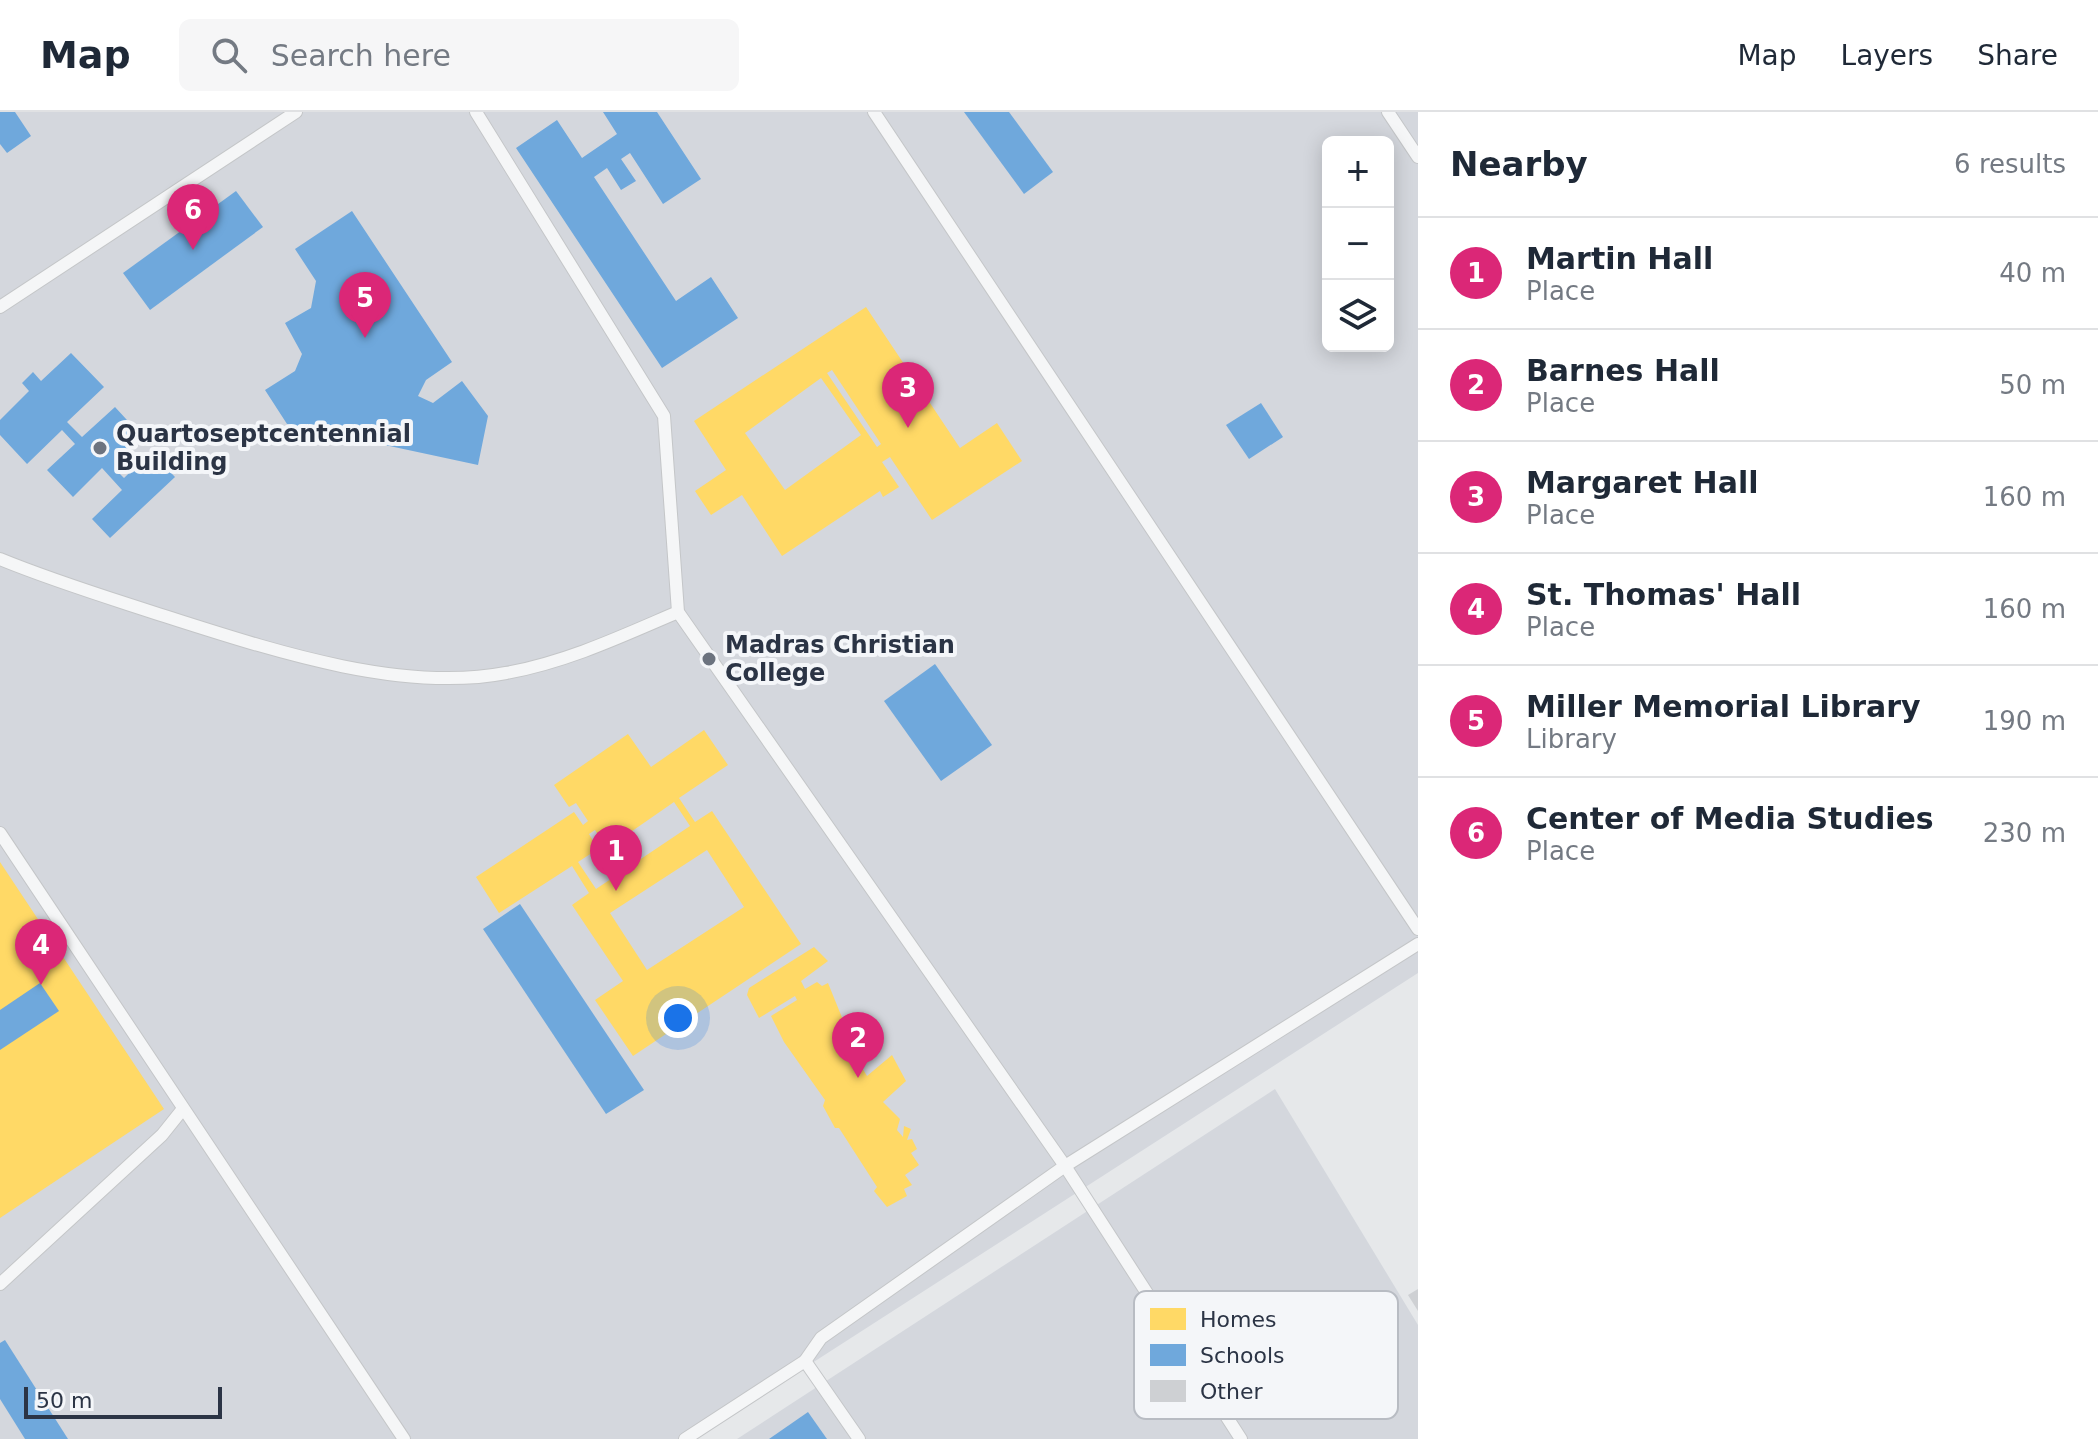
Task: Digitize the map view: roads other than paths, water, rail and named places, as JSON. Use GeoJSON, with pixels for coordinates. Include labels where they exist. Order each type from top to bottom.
{"type":"FeatureCollection","features":[{"type":"Feature","properties":{"kind":"lane"},"geometry":{"type":"LineString","coordinates":[[0,307],[296,112]]}},
{"type":"Feature","properties":{"kind":"lane"},"geometry":{"type":"LineString","coordinates":[[476,112],[664,416],[678,612],[1065,1166],[1146,1291]]}},
{"type":"Feature","properties":{"kind":"lane"},"geometry":{"type":"LineString","coordinates":[[874,112],[1418,929]]}},
{"type":"Feature","properties":{"kind":"lane"},"geometry":{"type":"LineString","coordinates":[[1388,112],[1418,157]]}},
{"type":"Feature","properties":{"kind":"lane"},"geometry":{"type":"LineString","coordinates":[[0,559],[51,580],[238,639],[386,673],[454,679],[505,674],[552,662],[678,612]]}},
{"type":"Feature","properties":{"kind":"lane"},"geometry":{"type":"LineString","coordinates":[[0,833],[404,1439]]}},
{"type":"Feature","properties":{"kind":"lane"},"geometry":{"type":"LineString","coordinates":[[685,1439],[805,1361],[821,1338],[1065,1166],[1418,944]]}},
{"type":"Feature","properties":{"kind":"lane"},"geometry":{"type":"LineString","coordinates":[[0,1284],[162,1135],[182,1110]]}},
{"type":"Feature","properties":{"kind":"lane"},"geometry":{"type":"LineString","coordinates":[[805,1361],[859,1439]]}},
{"type":"Feature","properties":{"kind":"lane"},"geometry":{"type":"LineString","coordinates":[[1228,1419],[1241,1439]]}},
{"type":"Feature","properties":{"kind":"place","name":"Center of Media Studies"},"geometry":{"type":"Point","coordinates":[193,250]}},
{"type":"Feature","properties":{"kind":"place","name":"Miller Memorial Library"},"geometry":{"type":"Point","coordinates":[365,338]}},
{"type":"Feature","properties":{"kind":"place","name":"Margaret Hall"},"geometry":{"type":"Point","coordinates":[908,428]}},
{"type":"Feature","properties":{"kind":"place","name":"Quartoseptcentennial Building"},"geometry":{"type":"Point","coordinates":[100,448]}},
{"type":"Feature","properties":{"kind":"place","name":"Madras Christian College"},"geometry":{"type":"Point","coordinates":[709,659]}},
{"type":"Feature","properties":{"kind":"place","name":"Martin Hall"},"geometry":{"type":"Point","coordinates":[616,891]}},
{"type":"Feature","properties":{"kind":"place","name":"St. Thomas' Hall"},"geometry":{"type":"Point","coordinates":[41,985]}},
{"type":"Feature","properties":{"kind":"place","name":"Barnes Hall"},"geometry":{"type":"Point","coordinates":[858,1078]}}]}
